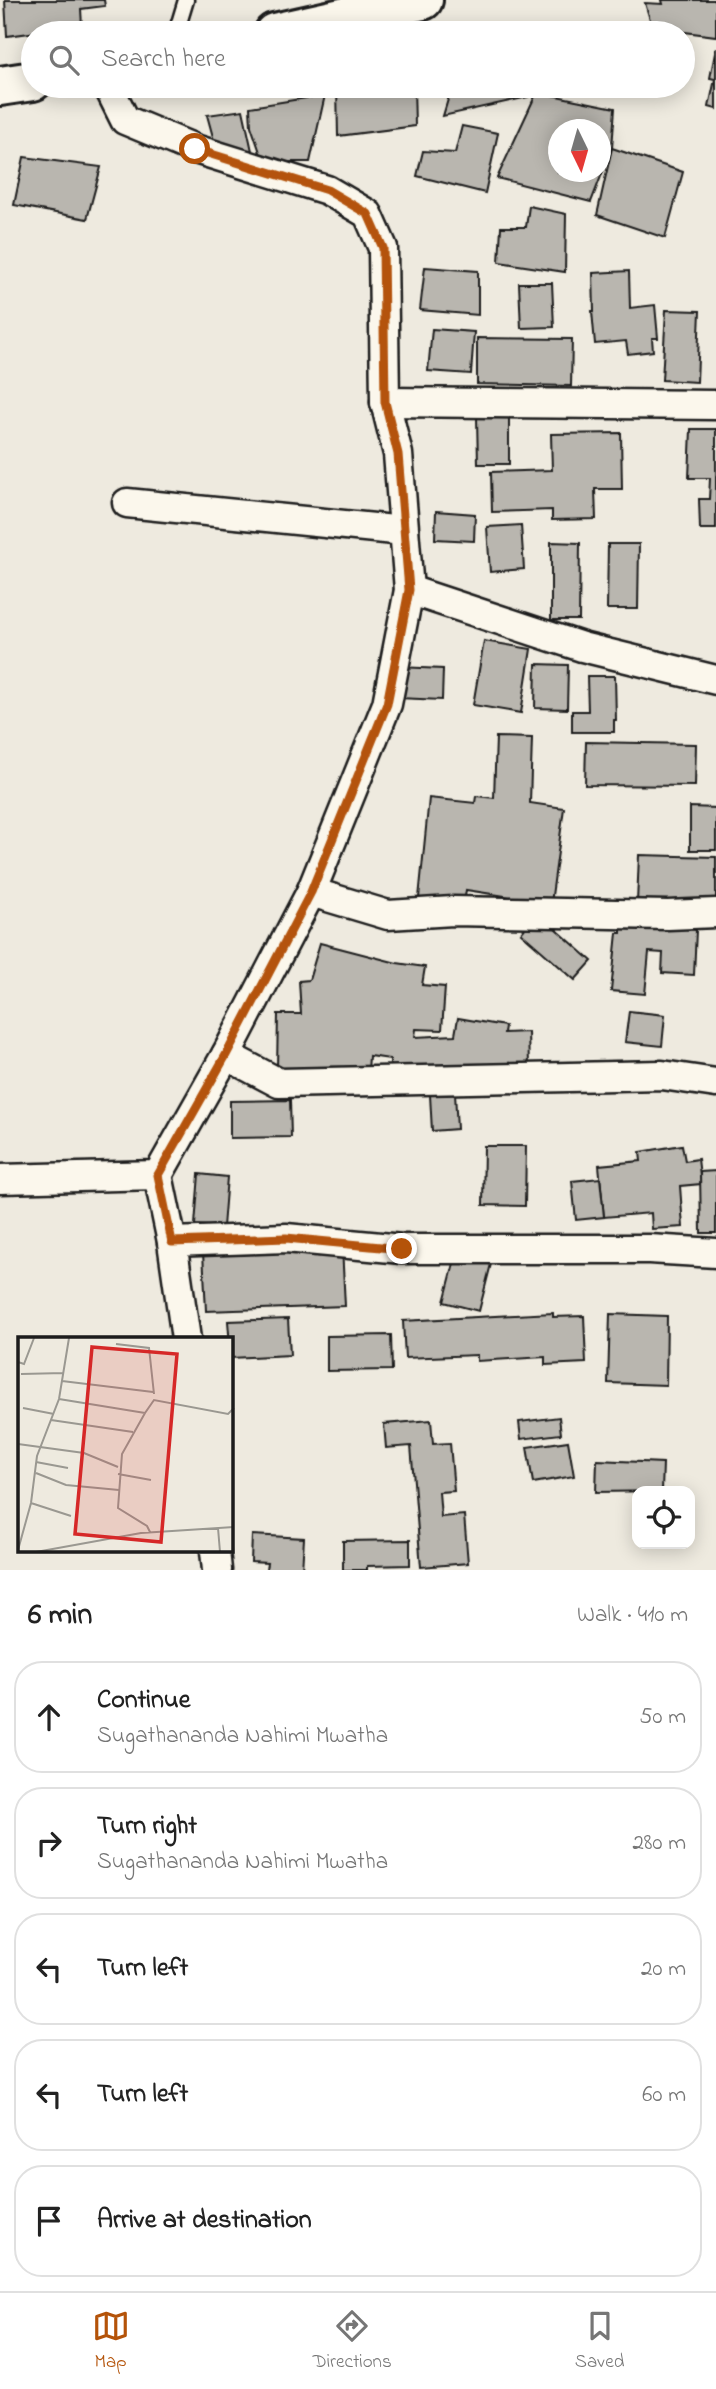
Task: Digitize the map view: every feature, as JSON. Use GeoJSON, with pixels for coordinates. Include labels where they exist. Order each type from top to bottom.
{"type":"FeatureCollection","features":[{"type":"Feature","properties":{"kind":"highway"},"geometry":{"type":"LineString","coordinates":[[328,21],[423,0]]}},
{"type":"Feature","properties":{"kind":"highway"},"geometry":{"type":"LineString","coordinates":[[0,86],[21,82]]}},
{"type":"Feature","properties":{"kind":"street"},"geometry":{"type":"LineString","coordinates":[[114,98],[125,120],[195,149],[327,190],[368,214],[383,248],[385,402],[398,454],[409,590],[387,704],[311,892],[226,1055],[158,1175],[172,1242],[186,1337]]}},
{"type":"Feature","properties":{"kind":"street"},"geometry":{"type":"LineString","coordinates":[[385,402],[716,405]]}},
{"type":"Feature","properties":{"kind":"street"},"geometry":{"type":"LineString","coordinates":[[127,503],[404,531]]}},
{"type":"Feature","properties":{"kind":"street"},"geometry":{"type":"LineString","coordinates":[[409,590],[582,647],[716,680]]}},
{"type":"Feature","properties":{"kind":"street"},"geometry":{"type":"LineString","coordinates":[[311,892],[388,915],[453,911],[668,915],[716,913]]}},
{"type":"Feature","properties":{"kind":"street"},"geometry":{"type":"LineString","coordinates":[[226,1055],[279,1083],[662,1075],[716,1083]]}},
{"type":"Feature","properties":{"kind":"street"},"geometry":{"type":"LineString","coordinates":[[0,1179],[158,1175]]}},
{"type":"Feature","properties":{"kind":"street"},"geometry":{"type":"LineString","coordinates":[[172,1242],[286,1238],[402,1249],[635,1249],[716,1253]]}},
{"type":"Feature","properties":{"kind":"street"},"geometry":{"type":"LineString","coordinates":[[215,1552],[217,1570]]}},
{"type":"Feature","properties":{"kind":"lane"},"geometry":{"type":"LineString","coordinates":[[180,21],[186,0]]}},
{"type":"Feature","properties":{"kind":"building"},"geometry":{"type":"Polygon","coordinates":[[[5,0],[104,0],[105,6],[81,9],[82,21],[21,21],[21,34],[7,36],[5,0]]]}},
{"type":"Feature","properties":{"kind":"building"},"geometry":{"type":"Polygon","coordinates":[[[662,0],[716,0],[716,36],[695,33],[695,21],[650,21],[645,3],[663,4],[662,0]]]}},
{"type":"Feature","properties":{"kind":"building"},"geometry":{"type":"Polygon","coordinates":[[[716,48],[716,109],[709,107],[715,79],[710,78],[716,48]]]}},
{"type":"Feature","properties":{"kind":"building"},"geometry":{"type":"Polygon","coordinates":[[[306,98],[324,98],[310,162],[272,162],[262,158],[251,126],[250,107],[306,98]]]}},
{"type":"Feature","properties":{"kind":"building"},"geometry":{"type":"Polygon","coordinates":[[[337,98],[414,98],[415,126],[338,136],[337,98]]]}},
{"type":"Feature","properties":{"kind":"building"},"geometry":{"type":"Polygon","coordinates":[[[448,98],[524,98],[443,116],[448,98]]]}},
{"type":"Feature","properties":{"kind":"building"},"geometry":{"type":"Polygon","coordinates":[[[534,98],[566,98],[615,108],[611,151],[611,119],[548,119],[548,182],[599,182],[591,202],[497,178],[534,98]]]}},
{"type":"Feature","properties":{"kind":"building"},"geometry":{"type":"Polygon","coordinates":[[[243,110],[254,160],[216,148],[207,115],[243,110]]]}},
{"type":"Feature","properties":{"kind":"building"},"geometry":{"type":"Polygon","coordinates":[[[462,126],[498,133],[485,193],[417,176],[423,151],[455,153],[462,126]]]}},
{"type":"Feature","properties":{"kind":"building"},"geometry":{"type":"Polygon","coordinates":[[[612,148],[683,172],[665,238],[597,215],[604,182],[611,182],[612,148]]]}},
{"type":"Feature","properties":{"kind":"building"},"geometry":{"type":"Polygon","coordinates":[[[24,157],[101,167],[87,219],[14,205],[24,157]]]}},
{"type":"Feature","properties":{"kind":"building"},"geometry":{"type":"Polygon","coordinates":[[[529,206],[566,214],[565,272],[499,262],[501,227],[526,227],[529,206]]]}},
{"type":"Feature","properties":{"kind":"building"},"geometry":{"type":"Polygon","coordinates":[[[425,267],[478,271],[478,315],[420,310],[425,267]]]}},
{"type":"Feature","properties":{"kind":"building"},"geometry":{"type":"Polygon","coordinates":[[[629,271],[630,308],[655,305],[658,338],[652,338],[653,351],[628,354],[626,341],[595,344],[593,273],[629,271]]]}},
{"type":"Feature","properties":{"kind":"building"},"geometry":{"type":"Polygon","coordinates":[[[519,283],[552,283],[554,327],[521,328],[519,283]]]}},
{"type":"Feature","properties":{"kind":"building"},"geometry":{"type":"Polygon","coordinates":[[[666,310],[700,311],[697,382],[662,380],[666,310]]]}},
{"type":"Feature","properties":{"kind":"building"},"geometry":{"type":"Polygon","coordinates":[[[432,329],[474,332],[471,374],[428,371],[432,329]]]}},
{"type":"Feature","properties":{"kind":"building"},"geometry":{"type":"Polygon","coordinates":[[[477,338],[572,339],[571,386],[477,384],[477,338]]]}},
{"type":"Feature","properties":{"kind":"building"},"geometry":{"type":"Polygon","coordinates":[[[477,417],[509,417],[509,464],[478,464],[477,417]]]}},
{"type":"Feature","properties":{"kind":"building"},"geometry":{"type":"Polygon","coordinates":[[[691,429],[716,429],[716,529],[700,529],[699,499],[709,499],[710,478],[689,478],[691,429]]]}},
{"type":"Feature","properties":{"kind":"building"},"geometry":{"type":"Polygon","coordinates":[[[621,433],[622,489],[595,489],[596,519],[552,520],[552,510],[492,512],[491,472],[552,470],[551,434],[621,433]]]}},
{"type":"Feature","properties":{"kind":"building"},"geometry":{"type":"Polygon","coordinates":[[[436,511],[475,514],[474,541],[435,539],[436,511]]]}},
{"type":"Feature","properties":{"kind":"building"},"geometry":{"type":"Polygon","coordinates":[[[521,525],[524,569],[490,572],[487,527],[521,525]]]}},
{"type":"Feature","properties":{"kind":"building"},"geometry":{"type":"Polygon","coordinates":[[[551,542],[580,543],[579,620],[551,620],[551,542]]]}},
{"type":"Feature","properties":{"kind":"building"},"geometry":{"type":"Polygon","coordinates":[[[608,544],[639,544],[638,609],[607,609],[608,544]]]}},
{"type":"Feature","properties":{"kind":"building"},"geometry":{"type":"Polygon","coordinates":[[[484,641],[531,649],[521,713],[473,705],[484,641]]]}},
{"type":"Feature","properties":{"kind":"building"},"geometry":{"type":"Polygon","coordinates":[[[536,664],[568,665],[567,709],[535,708],[536,664]]]}},
{"type":"Feature","properties":{"kind":"building"},"geometry":{"type":"Polygon","coordinates":[[[399,667],[443,669],[442,700],[398,698],[399,667]]]}},
{"type":"Feature","properties":{"kind":"building"},"geometry":{"type":"Polygon","coordinates":[[[587,676],[615,676],[614,732],[572,732],[572,711],[588,711],[587,676]]]}},
{"type":"Feature","properties":{"kind":"building"},"geometry":{"type":"Polygon","coordinates":[[[496,737],[532,738],[530,803],[564,808],[551,903],[466,890],[464,903],[419,898],[429,798],[475,803],[476,796],[494,798],[496,737]]]}},
{"type":"Feature","properties":{"kind":"building"},"geometry":{"type":"Polygon","coordinates":[[[586,742],[696,744],[695,786],[585,785],[586,742]]]}},
{"type":"Feature","properties":{"kind":"building"},"geometry":{"type":"Polygon","coordinates":[[[690,807],[716,808],[716,850],[690,850],[690,807]]]}},
{"type":"Feature","properties":{"kind":"building"},"geometry":{"type":"Polygon","coordinates":[[[639,855],[716,857],[716,905],[637,903],[639,855]]]}},
{"type":"Feature","properties":{"kind":"building"},"geometry":{"type":"Polygon","coordinates":[[[538,913],[592,961],[575,980],[521,933],[538,913]]]}},
{"type":"Feature","properties":{"kind":"building"},"geometry":{"type":"Polygon","coordinates":[[[621,923],[696,930],[694,975],[662,973],[663,953],[649,952],[645,994],[611,991],[617,933],[621,933],[621,923]]]}},
{"type":"Feature","properties":{"kind":"building"},"geometry":{"type":"Polygon","coordinates":[[[320,943],[397,963],[425,967],[422,985],[445,987],[442,1030],[416,1029],[415,1037],[455,1035],[458,1018],[505,1026],[504,1033],[528,1032],[529,1065],[390,1071],[390,1059],[369,1056],[368,1071],[277,1069],[278,1014],[301,1014],[299,981],[309,980],[320,943]]]}},
{"type":"Feature","properties":{"kind":"building"},"geometry":{"type":"Polygon","coordinates":[[[629,1011],[665,1015],[662,1046],[625,1042],[629,1011]]]}},
{"type":"Feature","properties":{"kind":"building"},"geometry":{"type":"Polygon","coordinates":[[[455,1093],[457,1129],[432,1131],[430,1095],[455,1093]]]}},
{"type":"Feature","properties":{"kind":"building"},"geometry":{"type":"Polygon","coordinates":[[[290,1100],[291,1137],[230,1138],[230,1101],[290,1100]]]}},
{"type":"Feature","properties":{"kind":"building"},"geometry":{"type":"Polygon","coordinates":[[[682,1145],[685,1161],[698,1159],[701,1184],[680,1186],[683,1227],[652,1229],[651,1213],[604,1217],[599,1165],[641,1161],[640,1152],[682,1145]]]}},
{"type":"Feature","properties":{"kind":"building"},"geometry":{"type":"Polygon","coordinates":[[[484,1146],[526,1146],[525,1206],[483,1205],[484,1146]]]}},
{"type":"Feature","properties":{"kind":"building"},"geometry":{"type":"Polygon","coordinates":[[[716,1171],[716,1233],[701,1233],[700,1172],[716,1171]]]}},
{"type":"Feature","properties":{"kind":"building"},"geometry":{"type":"Polygon","coordinates":[[[199,1174],[227,1177],[223,1227],[195,1225],[199,1174]]]}},
{"type":"Feature","properties":{"kind":"building"},"geometry":{"type":"Polygon","coordinates":[[[600,1178],[604,1217],[576,1220],[572,1181],[600,1178]]]}},
{"type":"Feature","properties":{"kind":"building"},"geometry":{"type":"Polygon","coordinates":[[[342,1247],[345,1306],[206,1311],[203,1252],[342,1247]]]}},
{"type":"Feature","properties":{"kind":"building"},"geometry":{"type":"Polygon","coordinates":[[[457,1252],[492,1260],[479,1311],[444,1302],[457,1252]]]}},
{"type":"Feature","properties":{"kind":"building"},"geometry":{"type":"Polygon","coordinates":[[[553,1313],[553,1317],[584,1316],[586,1363],[545,1365],[545,1357],[477,1361],[477,1355],[405,1358],[403,1321],[553,1313]]]}},
{"type":"Feature","properties":{"kind":"building"},"geometry":{"type":"Polygon","coordinates":[[[610,1314],[667,1316],[666,1385],[608,1383],[610,1314]]]}},
{"type":"Feature","properties":{"kind":"building"},"geometry":{"type":"Polygon","coordinates":[[[288,1319],[290,1355],[233,1358],[233,1337],[229,1337],[228,1321],[288,1319]]]}},
{"type":"Feature","properties":{"kind":"building"},"geometry":{"type":"Polygon","coordinates":[[[391,1335],[392,1370],[327,1371],[327,1336],[391,1335]]]}},
{"type":"Feature","properties":{"kind":"building"},"geometry":{"type":"Polygon","coordinates":[[[559,1417],[561,1434],[521,1439],[519,1422],[559,1417]]]}},
{"type":"Feature","properties":{"kind":"building"},"geometry":{"type":"Polygon","coordinates":[[[431,1420],[433,1444],[450,1443],[454,1491],[439,1492],[441,1517],[464,1515],[468,1563],[421,1567],[411,1446],[386,1448],[384,1424],[431,1420]]]}},
{"type":"Feature","properties":{"kind":"building"},"geometry":{"type":"Polygon","coordinates":[[[568,1441],[574,1476],[533,1483],[527,1447],[568,1441]]]}},
{"type":"Feature","properties":{"kind":"building"},"geometry":{"type":"Polygon","coordinates":[[[597,1460],[663,1463],[662,1486],[632,1486],[632,1491],[596,1492],[597,1460]]]}},
{"type":"Feature","properties":{"kind":"building"},"geometry":{"type":"Polygon","coordinates":[[[252,1535],[304,1538],[302,1570],[266,1570],[267,1563],[251,1562],[252,1535]]]}},
{"type":"Feature","properties":{"kind":"building"},"geometry":{"type":"Polygon","coordinates":[[[410,1540],[410,1565],[367,1566],[367,1570],[343,1570],[343,1541],[410,1540]]]}},
{"type":"Feature","properties":{"kind":"route"},"geometry":{"type":"LineString","coordinates":[[195,149],[327,190],[368,214],[383,248],[385,402],[398,454],[409,590],[387,704],[311,892],[226,1055],[158,1175],[172,1242],[286,1238],[402,1249]]}}]}
